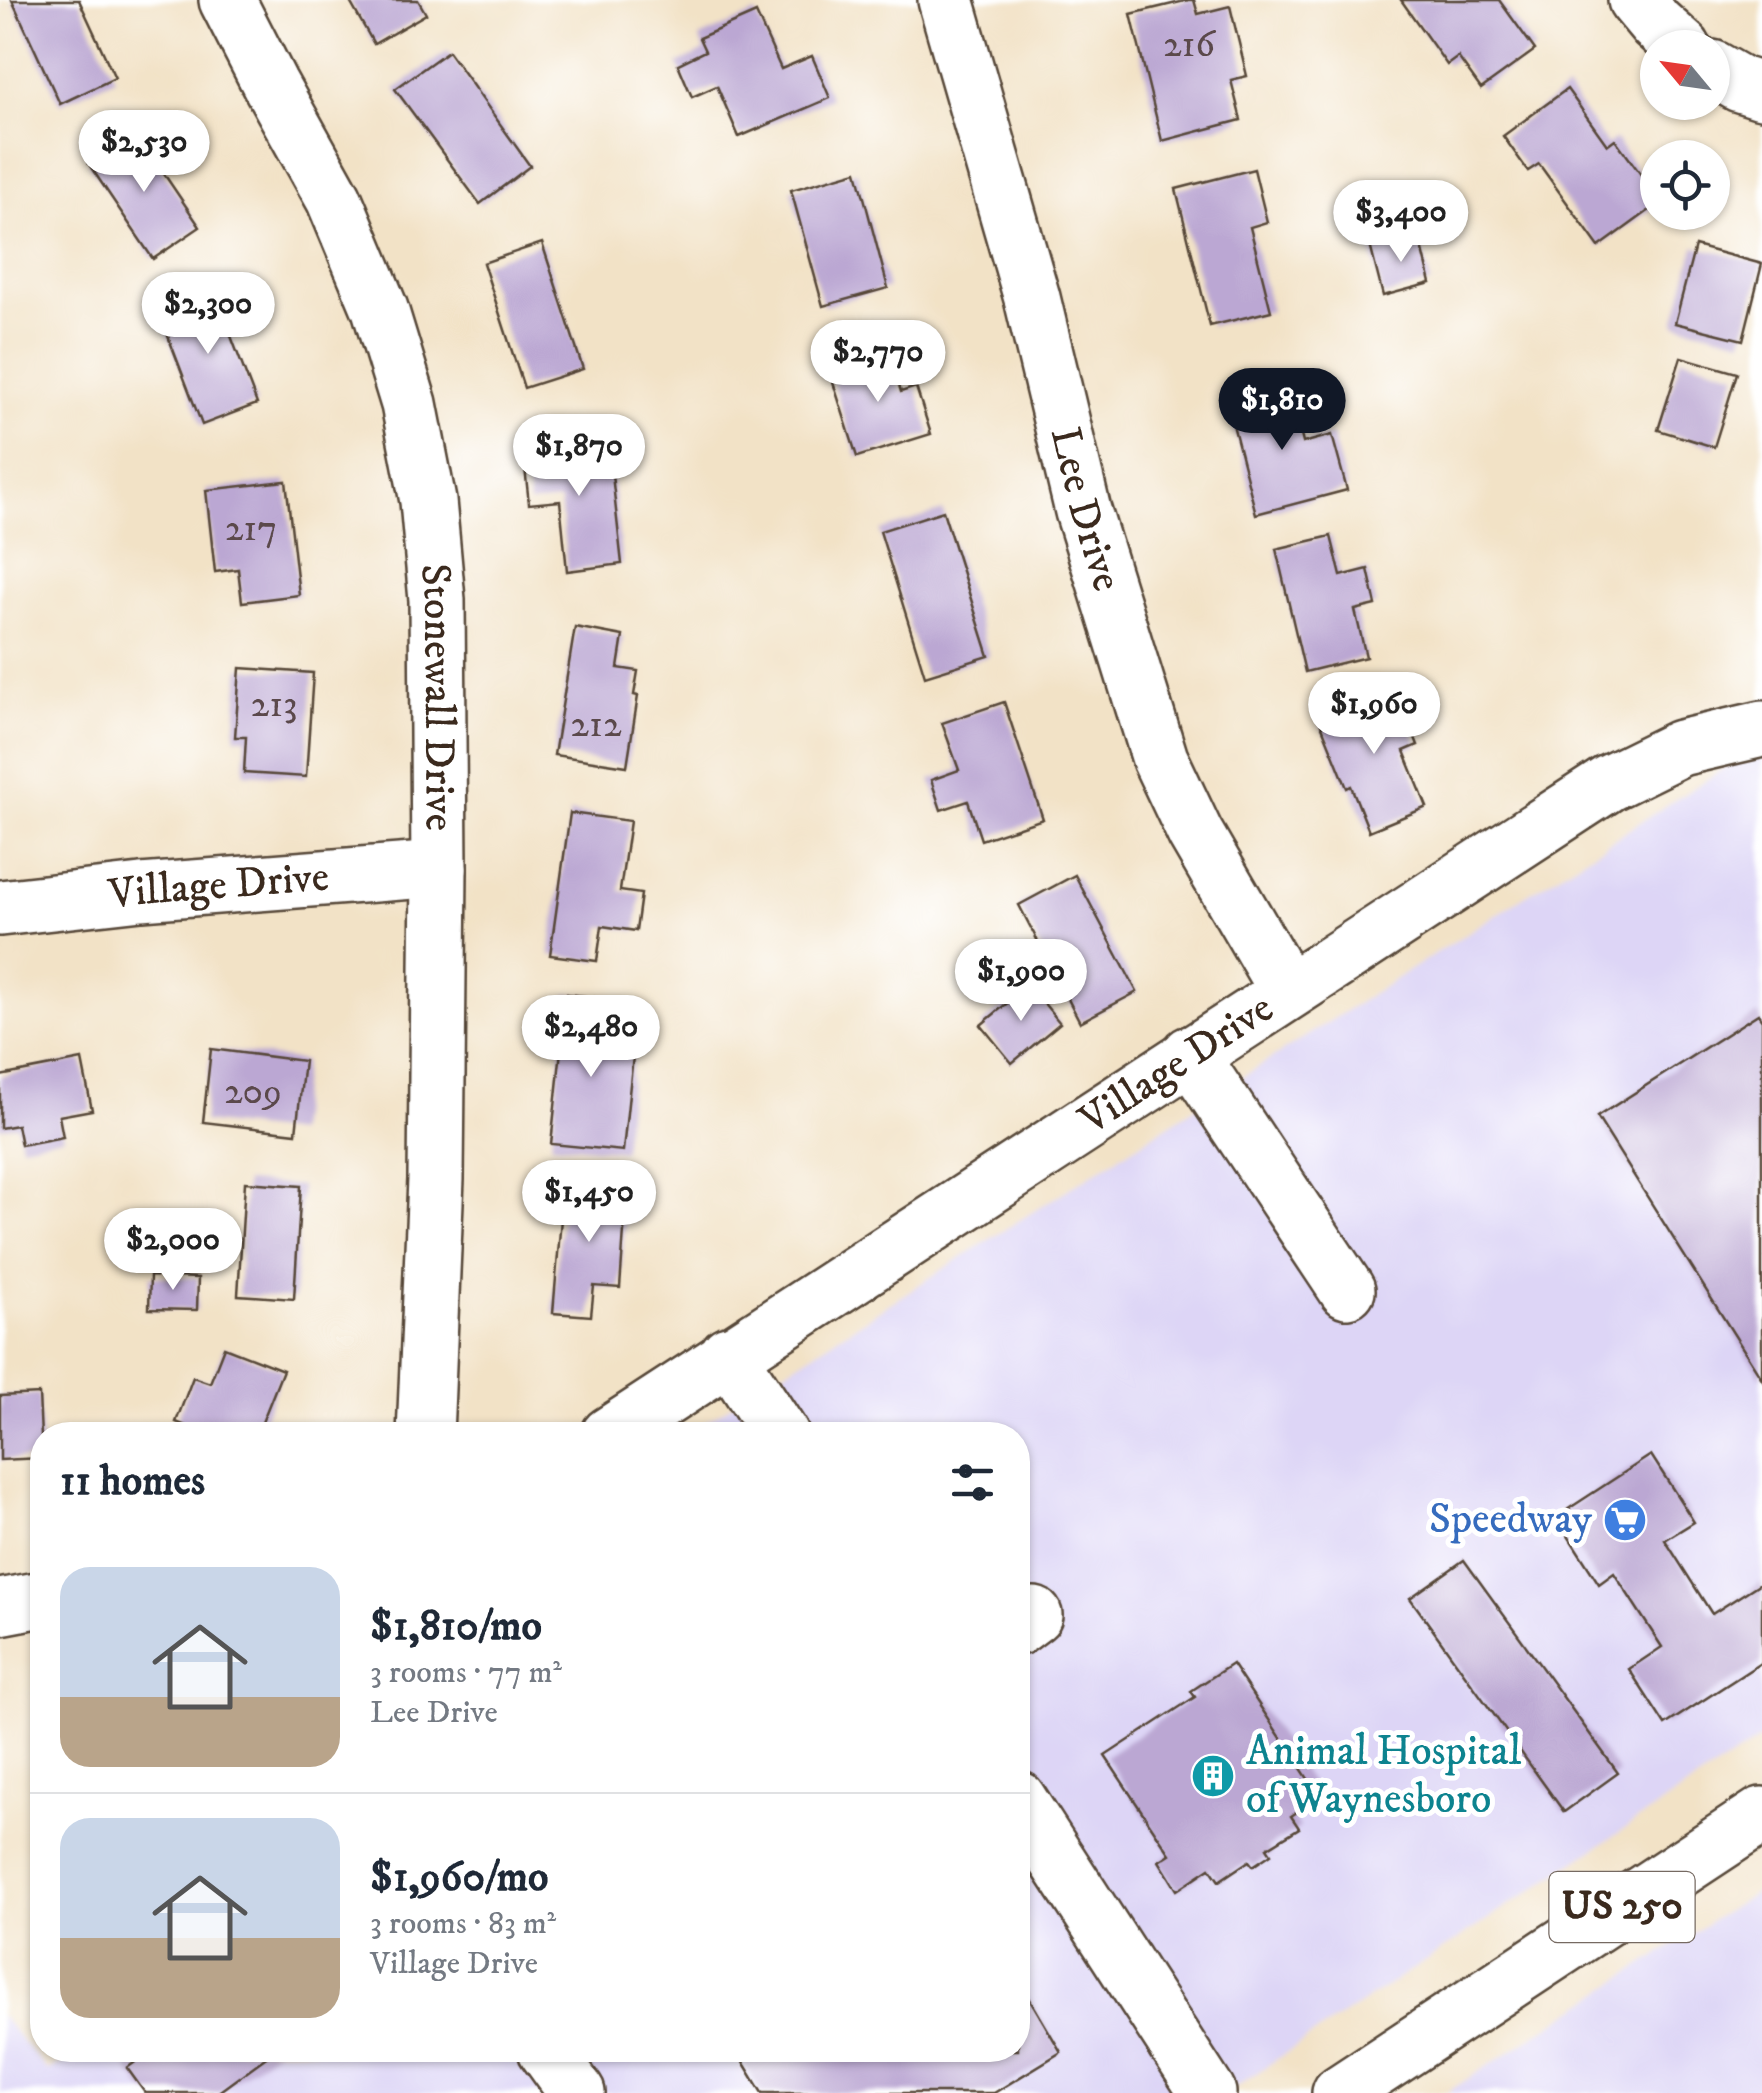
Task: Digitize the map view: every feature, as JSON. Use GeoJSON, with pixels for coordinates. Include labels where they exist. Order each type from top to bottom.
{"type":"FeatureCollection","features":[{"type":"Feature","properties":{"kind":"street","name":"Stonewall Drive"},"geometry":{"type":"LineString","coordinates":[[227,0],[334,199],[380,308],[409,404],[428,502],[437,600],[439,869],[436,1179],[427,1422]]}},
{"type":"Feature","properties":{"kind":"street","name":"Lee Drive"},"geometry":{"type":"LineString","coordinates":[[946,0],[1032,298],[1083,511],[1160,759],[1195,832],[1287,990]]}},
{"type":"Feature","properties":{"kind":"street"},"geometry":{"type":"LineString","coordinates":[[1636,0],[1663,30]]}},
{"type":"Feature","properties":{"kind":"street"},"geometry":{"type":"LineString","coordinates":[[1730,78],[1762,91]]}},
{"type":"Feature","properties":{"kind":"street","name":"Village Drive"},"geometry":{"type":"LineString","coordinates":[[636,1422],[728,1354],[1287,990],[1434,900],[1609,783],[1680,748],[1762,729]]}},
{"type":"Feature","properties":{"kind":"street","name":"Village Drive"},"geometry":{"type":"LineString","coordinates":[[0,908],[141,892],[439,869]]}},
{"type":"Feature","properties":{"kind":"street"},"geometry":{"type":"LineString","coordinates":[[1190,1054],[1347,1290]]}},
{"type":"Feature","properties":{"kind":"street"},"geometry":{"type":"LineString","coordinates":[[728,1354],[772,1422]]}},
{"type":"Feature","properties":{"kind":"street"},"geometry":{"type":"LineString","coordinates":[[0,1608],[30,1602]]}},
{"type":"Feature","properties":{"kind":"street"},"geometry":{"type":"LineString","coordinates":[[1030,1817],[1208,2093]]}},
{"type":"Feature","properties":{"kind":"street","name":"US 250"},"geometry":{"type":"LineString","coordinates":[[1340,2093],[1757,1828]]}},
{"type":"Feature","properties":{"kind":"street"},"geometry":{"type":"LineString","coordinates":[[555,2062],[577,2093]]}},
{"type":"Feature","properties":{"kind":"shaded area"},"geometry":{"type":"Polygon","coordinates":[[[1762,744],[1762,1738],[1226,2093],[0,2093],[0,2015],[30,2050],[30,2062],[40,2062],[47,2070],[66,2062],[1030,2062],[1030,1422],[705,1422],[1762,744]]]}},
{"type":"Feature","properties":{"kind":"shaded area"},"geometry":{"type":"Polygon","coordinates":[[[1762,1888],[1762,2093],[1446,2093],[1762,1888]]]}},
{"type":"Feature","properties":{"kind":"building"},"geometry":{"type":"Polygon","coordinates":[[[12,0],[79,0],[115,78],[60,104],[12,0]]]}},
{"type":"Feature","properties":{"kind":"building"},"geometry":{"type":"Polygon","coordinates":[[[349,0],[418,0],[426,14],[374,44],[349,0]]]}},
{"type":"Feature","properties":{"kind":"building"},"geometry":{"type":"Polygon","coordinates":[[[1194,0],[1198,14],[1230,6],[1247,76],[1231,80],[1241,120],[1162,141],[1131,14],[1194,0]]]}},
{"type":"Feature","properties":{"kind":"building"},"geometry":{"type":"Polygon","coordinates":[[[1401,0],[1499,0],[1535,50],[1481,89],[1458,57],[1447,65],[1401,0]]]}},
{"type":"Feature","properties":{"kind":"building"},"geometry":{"type":"Polygon","coordinates":[[[756,13],[781,69],[812,56],[830,98],[739,137],[717,86],[692,97],[678,64],[705,51],[699,38],[756,13]]]}},
{"type":"Feature","properties":{"kind":"building"},"geometry":{"type":"Polygon","coordinates":[[[448,51],[530,166],[480,204],[395,89],[448,51]]]}},
{"type":"Feature","properties":{"kind":"building"},"geometry":{"type":"Polygon","coordinates":[[[1567,89],[1607,145],[1615,139],[1640,173],[1640,217],[1599,247],[1539,164],[1528,171],[1503,136],[1567,89]]]}},
{"type":"Feature","properties":{"kind":"building"},"geometry":{"type":"Polygon","coordinates":[[[135,131],[200,227],[153,259],[88,163],[135,131]]]}},
{"type":"Feature","properties":{"kind":"building"},"geometry":{"type":"Polygon","coordinates":[[[1254,169],[1267,222],[1250,227],[1271,311],[1210,326],[1176,189],[1254,169]]]}},
{"type":"Feature","properties":{"kind":"building"},"geometry":{"type":"Polygon","coordinates":[[[857,171],[888,288],[823,306],[791,190],[857,171]]]}},
{"type":"Feature","properties":{"kind":"building"},"geometry":{"type":"Polygon","coordinates":[[[1419,234],[1431,283],[1383,296],[1370,245],[1419,234]]]}},
{"type":"Feature","properties":{"kind":"building"},"geometry":{"type":"Polygon","coordinates":[[[542,243],[583,369],[524,388],[483,263],[542,243]]]}},
{"type":"Feature","properties":{"kind":"building"},"geometry":{"type":"Polygon","coordinates":[[[1695,246],[1762,264],[1743,340],[1675,323],[1695,246]]]}},
{"type":"Feature","properties":{"kind":"building"},"geometry":{"type":"Polygon","coordinates":[[[213,289],[257,404],[202,425],[158,310],[213,289]]]}},
{"type":"Feature","properties":{"kind":"building"},"geometry":{"type":"Polygon","coordinates":[[[888,350],[901,392],[916,387],[931,434],[857,457],[829,370],[888,350]]]}},
{"type":"Feature","properties":{"kind":"building"},"geometry":{"type":"Polygon","coordinates":[[[1681,357],[1737,373],[1714,447],[1658,430],[1681,357]]]}},
{"type":"Feature","properties":{"kind":"building"},"geometry":{"type":"Polygon","coordinates":[[[1289,386],[1303,443],[1332,435],[1347,490],[1256,514],[1227,401],[1289,386]]]}},
{"type":"Feature","properties":{"kind":"building"},"geometry":{"type":"Polygon","coordinates":[[[608,439],[622,564],[567,571],[560,501],[529,504],[523,449],[608,439]]]}},
{"type":"Feature","properties":{"kind":"building"},"geometry":{"type":"Polygon","coordinates":[[[286,481],[299,595],[242,602],[238,569],[215,572],[206,490],[286,481]]]}},
{"type":"Feature","properties":{"kind":"building"},"geometry":{"type":"Polygon","coordinates":[[[943,511],[989,656],[925,676],[880,531],[943,511]]]}},
{"type":"Feature","properties":{"kind":"building"},"geometry":{"type":"Polygon","coordinates":[[[1331,536],[1341,576],[1368,569],[1376,605],[1355,610],[1366,657],[1305,672],[1276,549],[1331,536]]]}},
{"type":"Feature","properties":{"kind":"building"},"geometry":{"type":"Polygon","coordinates":[[[575,627],[623,636],[618,668],[638,671],[627,766],[554,755],[575,627]]]}},
{"type":"Feature","properties":{"kind":"building"},"geometry":{"type":"Polygon","coordinates":[[[240,668],[313,673],[306,777],[244,773],[246,737],[235,737],[240,668]]]}},
{"type":"Feature","properties":{"kind":"building"},"geometry":{"type":"Polygon","coordinates":[[[1376,687],[1388,717],[1404,710],[1418,745],[1404,751],[1427,807],[1369,831],[1316,712],[1376,687]]]}},
{"type":"Feature","properties":{"kind":"building"},"geometry":{"type":"Polygon","coordinates":[[[1004,702],[1043,819],[981,840],[968,801],[941,810],[931,780],[959,770],[942,723],[1004,702]]]}},
{"type":"Feature","properties":{"kind":"building"},"geometry":{"type":"Polygon","coordinates":[[[570,813],[630,821],[620,891],[641,894],[636,931],[602,926],[597,961],[550,955],[570,813]]]}},
{"type":"Feature","properties":{"kind":"building"},"geometry":{"type":"Polygon","coordinates":[[[1075,875],[1137,992],[1080,1022],[1019,905],[1075,875]]]}},
{"type":"Feature","properties":{"kind":"building"},"geometry":{"type":"Polygon","coordinates":[[[1029,985],[1060,1023],[1012,1063],[981,1025],[1029,985]]]}},
{"type":"Feature","properties":{"kind":"building"},"geometry":{"type":"Polygon","coordinates":[[[567,994],[612,999],[606,1053],[633,1056],[623,1151],[551,1144],[567,994]]]}},
{"type":"Feature","properties":{"kind":"building"},"geometry":{"type":"Polygon","coordinates":[[[1758,1014],[1762,1020],[1762,1379],[1597,1117],[1758,1014]]]}},
{"type":"Feature","properties":{"kind":"building"},"geometry":{"type":"Polygon","coordinates":[[[211,1049],[304,1061],[296,1133],[203,1122],[211,1049]]]}},
{"type":"Feature","properties":{"kind":"building"},"geometry":{"type":"Polygon","coordinates":[[[82,1060],[92,1110],[59,1116],[63,1137],[21,1145],[17,1125],[0,1128],[0,1076],[82,1060]]]}},
{"type":"Feature","properties":{"kind":"building"},"geometry":{"type":"Polygon","coordinates":[[[245,1182],[301,1186],[294,1299],[238,1295],[245,1182]]]}},
{"type":"Feature","properties":{"kind":"building"},"geometry":{"type":"Polygon","coordinates":[[[564,1183],[627,1188],[620,1288],[594,1286],[591,1316],[553,1313],[564,1183]]]}},
{"type":"Feature","properties":{"kind":"building"},"geometry":{"type":"Polygon","coordinates":[[[150,1276],[198,1278],[197,1310],[149,1309],[150,1276]]]}},
{"type":"Feature","properties":{"kind":"building"},"geometry":{"type":"Polygon","coordinates":[[[224,1347],[283,1370],[262,1422],[176,1422],[193,1377],[210,1383],[224,1347]]]}},
{"type":"Feature","properties":{"kind":"building"},"geometry":{"type":"Polygon","coordinates":[[[39,1394],[40,1422],[30,1422],[30,1459],[0,1460],[0,1396],[39,1394]]]}},
{"type":"Feature","properties":{"kind":"building","name":"Speedway"},"geometry":{"type":"Polygon","coordinates":[[[1651,1455],[1694,1522],[1665,1540],[1712,1614],[1762,1582],[1762,1662],[1665,1725],[1629,1669],[1662,1647],[1614,1573],[1599,1584],[1556,1517],[1651,1455]]]}},
{"type":"Feature","properties":{"kind":"building"},"geometry":{"type":"Polygon","coordinates":[[[1464,1560],[1618,1773],[1564,1812],[1410,1598],[1464,1560]]]}},
{"type":"Feature","properties":{"kind":"building","name":"Animal Hospital of Waynesboro"},"geometry":{"type":"Polygon","coordinates":[[[1232,1664],[1320,1797],[1291,1816],[1299,1828],[1267,1848],[1271,1854],[1253,1866],[1249,1861],[1219,1881],[1210,1868],[1177,1890],[1159,1861],[1170,1854],[1105,1756],[1195,1697],[1191,1691],[1232,1664]]]}},
{"type":"Feature","properties":{"kind":"building"},"geometry":{"type":"Polygon","coordinates":[[[1030,1999],[1061,2052],[994,2093],[762,2093],[743,2062],[1030,2062],[1030,1999]]]}},
{"type":"Feature","properties":{"kind":"building"},"geometry":{"type":"Polygon","coordinates":[[[135,2062],[260,2062],[217,2093],[145,2093],[127,2068],[135,2062]]]}},
{"type":"Feature","properties":{"kind":"place","name":"Speedway"},"geometry":{"type":"Point","coordinates":[1625,1520]}},
{"type":"Feature","properties":{"kind":"place","name":"Animal Hospital of Waynesboro"},"geometry":{"type":"Point","coordinates":[1213,1776]}}]}
